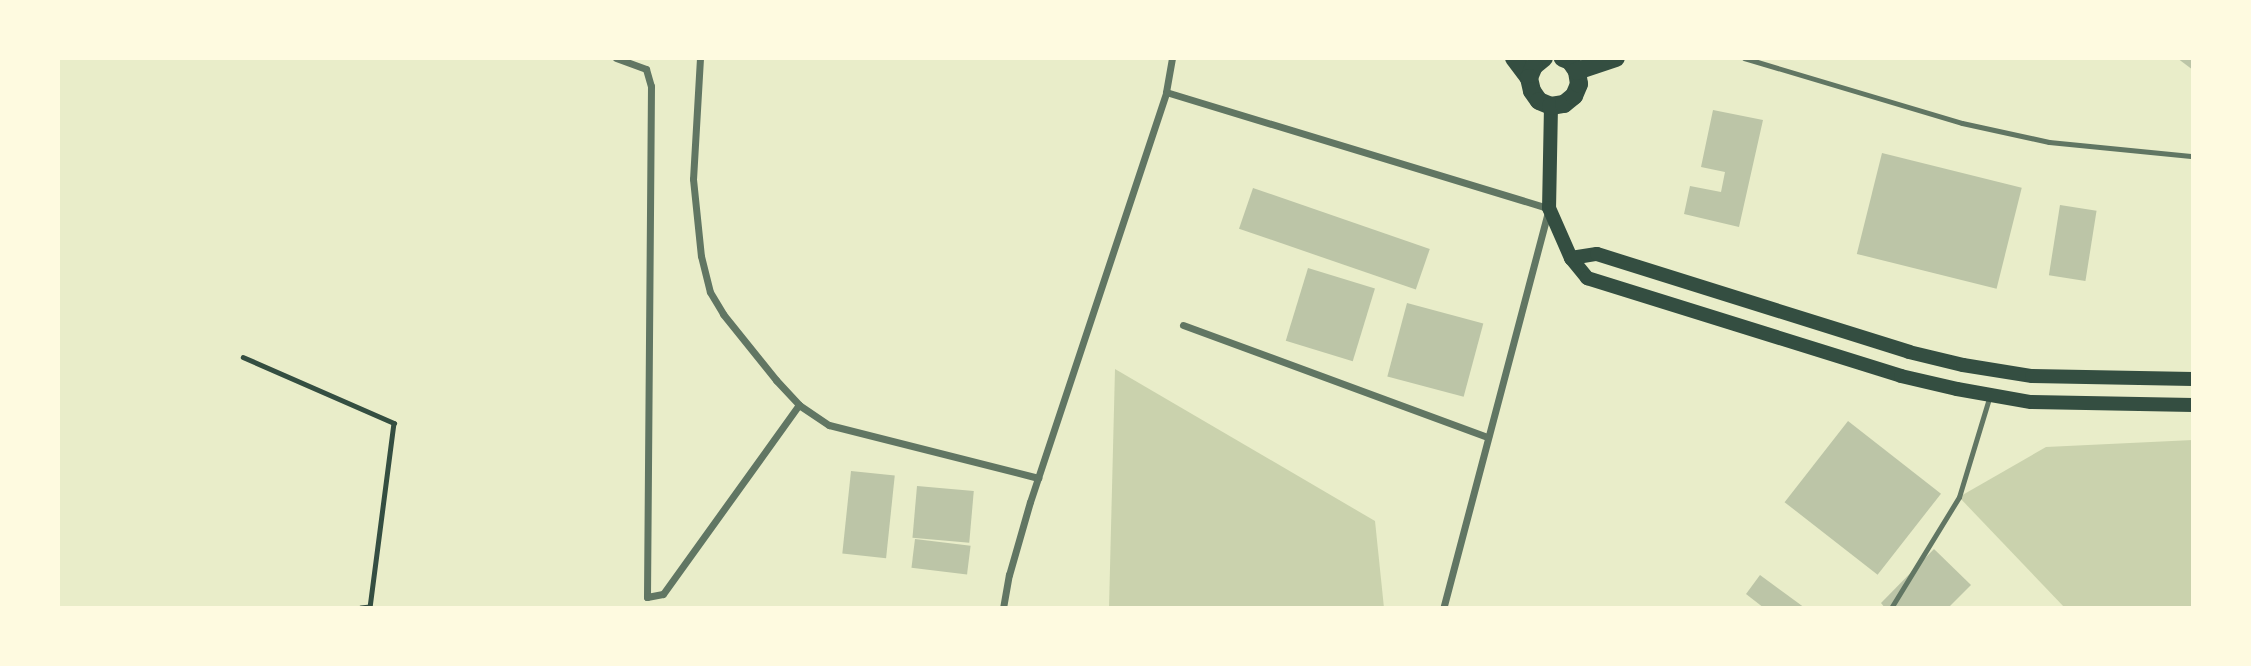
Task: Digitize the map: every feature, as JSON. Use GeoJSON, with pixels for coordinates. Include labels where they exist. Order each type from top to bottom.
{"type":"FeatureCollection","features":[{"type":"Feature","properties":{"kind":"main road"},"geometry":{"type":"LineString","coordinates":[[1514,58],[1529,78],[1532,91],[1539,101],[1551,106],[1564,104],[1574,96],[1579,84],[1577,71],[1570,61],[1563,58]]}},
{"type":"Feature","properties":{"kind":"main road"},"geometry":{"type":"LineString","coordinates":[[1529,78],[1534,65],[1544,58]]}},
{"type":"Feature","properties":{"kind":"main road"},"geometry":{"type":"LineString","coordinates":[[1577,71],[1616,58]]}},
{"type":"Feature","properties":{"kind":"main road"},"geometry":{"type":"LineString","coordinates":[[1551,106],[1549,208],[1572,258],[1587,278],[1901,376],[1990,395],[2031,402],[2193,405]]}},
{"type":"Feature","properties":{"kind":"main road"},"geometry":{"type":"LineString","coordinates":[[1572,258],[1597,254],[1909,352],[1963,365],[2032,376],[2193,379]]}},
{"type":"Feature","properties":{"kind":"street"},"geometry":{"type":"LineString","coordinates":[[616,58],[646,69],[651,86],[647,597],[657,598],[668,587],[799,405]]}},
{"type":"Feature","properties":{"kind":"street"},"geometry":{"type":"LineString","coordinates":[[700,58],[693,179],[701,256],[710,292],[723,314],[799,405],[829,425],[1038,478]]}},
{"type":"Feature","properties":{"kind":"street"},"geometry":{"type":"LineString","coordinates":[[1003,608],[1009,575],[1038,478],[1166,92],[1172,58]]}},
{"type":"Feature","properties":{"kind":"street"},"geometry":{"type":"LineString","coordinates":[[1166,92],[1549,208],[1443,608]]}},
{"type":"Feature","properties":{"kind":"street"},"geometry":{"type":"LineString","coordinates":[[1183,325],[1488,437]]}},
{"type":"Feature","properties":{"kind":"lane"},"geometry":{"type":"LineString","coordinates":[[1744,58],[1975,126],[2049,142],[2193,156]]}},
{"type":"Feature","properties":{"kind":"lane"},"geometry":{"type":"LineString","coordinates":[[1891,608],[1959,497],[1990,395]]}},
{"type":"Feature","properties":{"kind":"path"},"geometry":{"type":"LineString","coordinates":[[243,357],[394,423],[370,607],[361,608]]}},
{"type":"Feature","properties":{"kind":"green space"},"geometry":{"type":"Polygon","coordinates":[[[1115,369],[1375,521],[1384,608],[1109,608],[1115,369]]]}},
{"type":"Feature","properties":{"kind":"green space"},"geometry":{"type":"Polygon","coordinates":[[[2193,440],[2193,608],[2065,608],[1959,497],[2046,447],[2193,440]]]}},
{"type":"Feature","properties":{"kind":"building"},"geometry":{"type":"Polygon","coordinates":[[[2177,58],[2193,58],[2193,70],[2177,58]]]}},
{"type":"Feature","properties":{"kind":"building"},"geometry":{"type":"Polygon","coordinates":[[[1713,110],[1763,120],[1739,227],[1684,214],[1690,186],[1721,192],[1725,172],[1701,167],[1713,110]]]}},
{"type":"Feature","properties":{"kind":"building"},"geometry":{"type":"Polygon","coordinates":[[[1882,153],[2022,188],[1997,289],[1857,254],[1882,153]]]}},
{"type":"Feature","properties":{"kind":"building"},"geometry":{"type":"Polygon","coordinates":[[[1253,188],[1430,249],[1416,290],[1239,229],[1253,188]]]}},
{"type":"Feature","properties":{"kind":"building"},"geometry":{"type":"Polygon","coordinates":[[[2060,205],[2097,211],[2085,281],[2049,275],[2060,205]]]}},
{"type":"Feature","properties":{"kind":"building"},"geometry":{"type":"Polygon","coordinates":[[[1308,268],[1375,288],[1353,361],[1286,341],[1308,268]]]}},
{"type":"Feature","properties":{"kind":"building"},"geometry":{"type":"Polygon","coordinates":[[[1407,303],[1483,323],[1464,397],[1387,376],[1407,303]]]}},
{"type":"Feature","properties":{"kind":"building"},"geometry":{"type":"Polygon","coordinates":[[[1848,421],[1941,494],[1878,575],[1785,502],[1848,421]]]}},
{"type":"Feature","properties":{"kind":"building"},"geometry":{"type":"Polygon","coordinates":[[[851,471],[895,476],[886,558],[842,554],[851,471]]]}},
{"type":"Feature","properties":{"kind":"building"},"geometry":{"type":"Polygon","coordinates":[[[917,486],[974,491],[969,543],[912,538],[917,486]]]}},
{"type":"Feature","properties":{"kind":"building"},"geometry":{"type":"Polygon","coordinates":[[[915,539],[971,546],[967,575],[911,568],[915,539]]]}},
{"type":"Feature","properties":{"kind":"building"},"geometry":{"type":"Polygon","coordinates":[[[1934,549],[1971,585],[1948,608],[1885,608],[1881,603],[1934,549]]]}},
{"type":"Feature","properties":{"kind":"building"},"geometry":{"type":"Polygon","coordinates":[[[1760,575],[1805,608],[1764,608],[1746,594],[1760,575]]]}}]}
